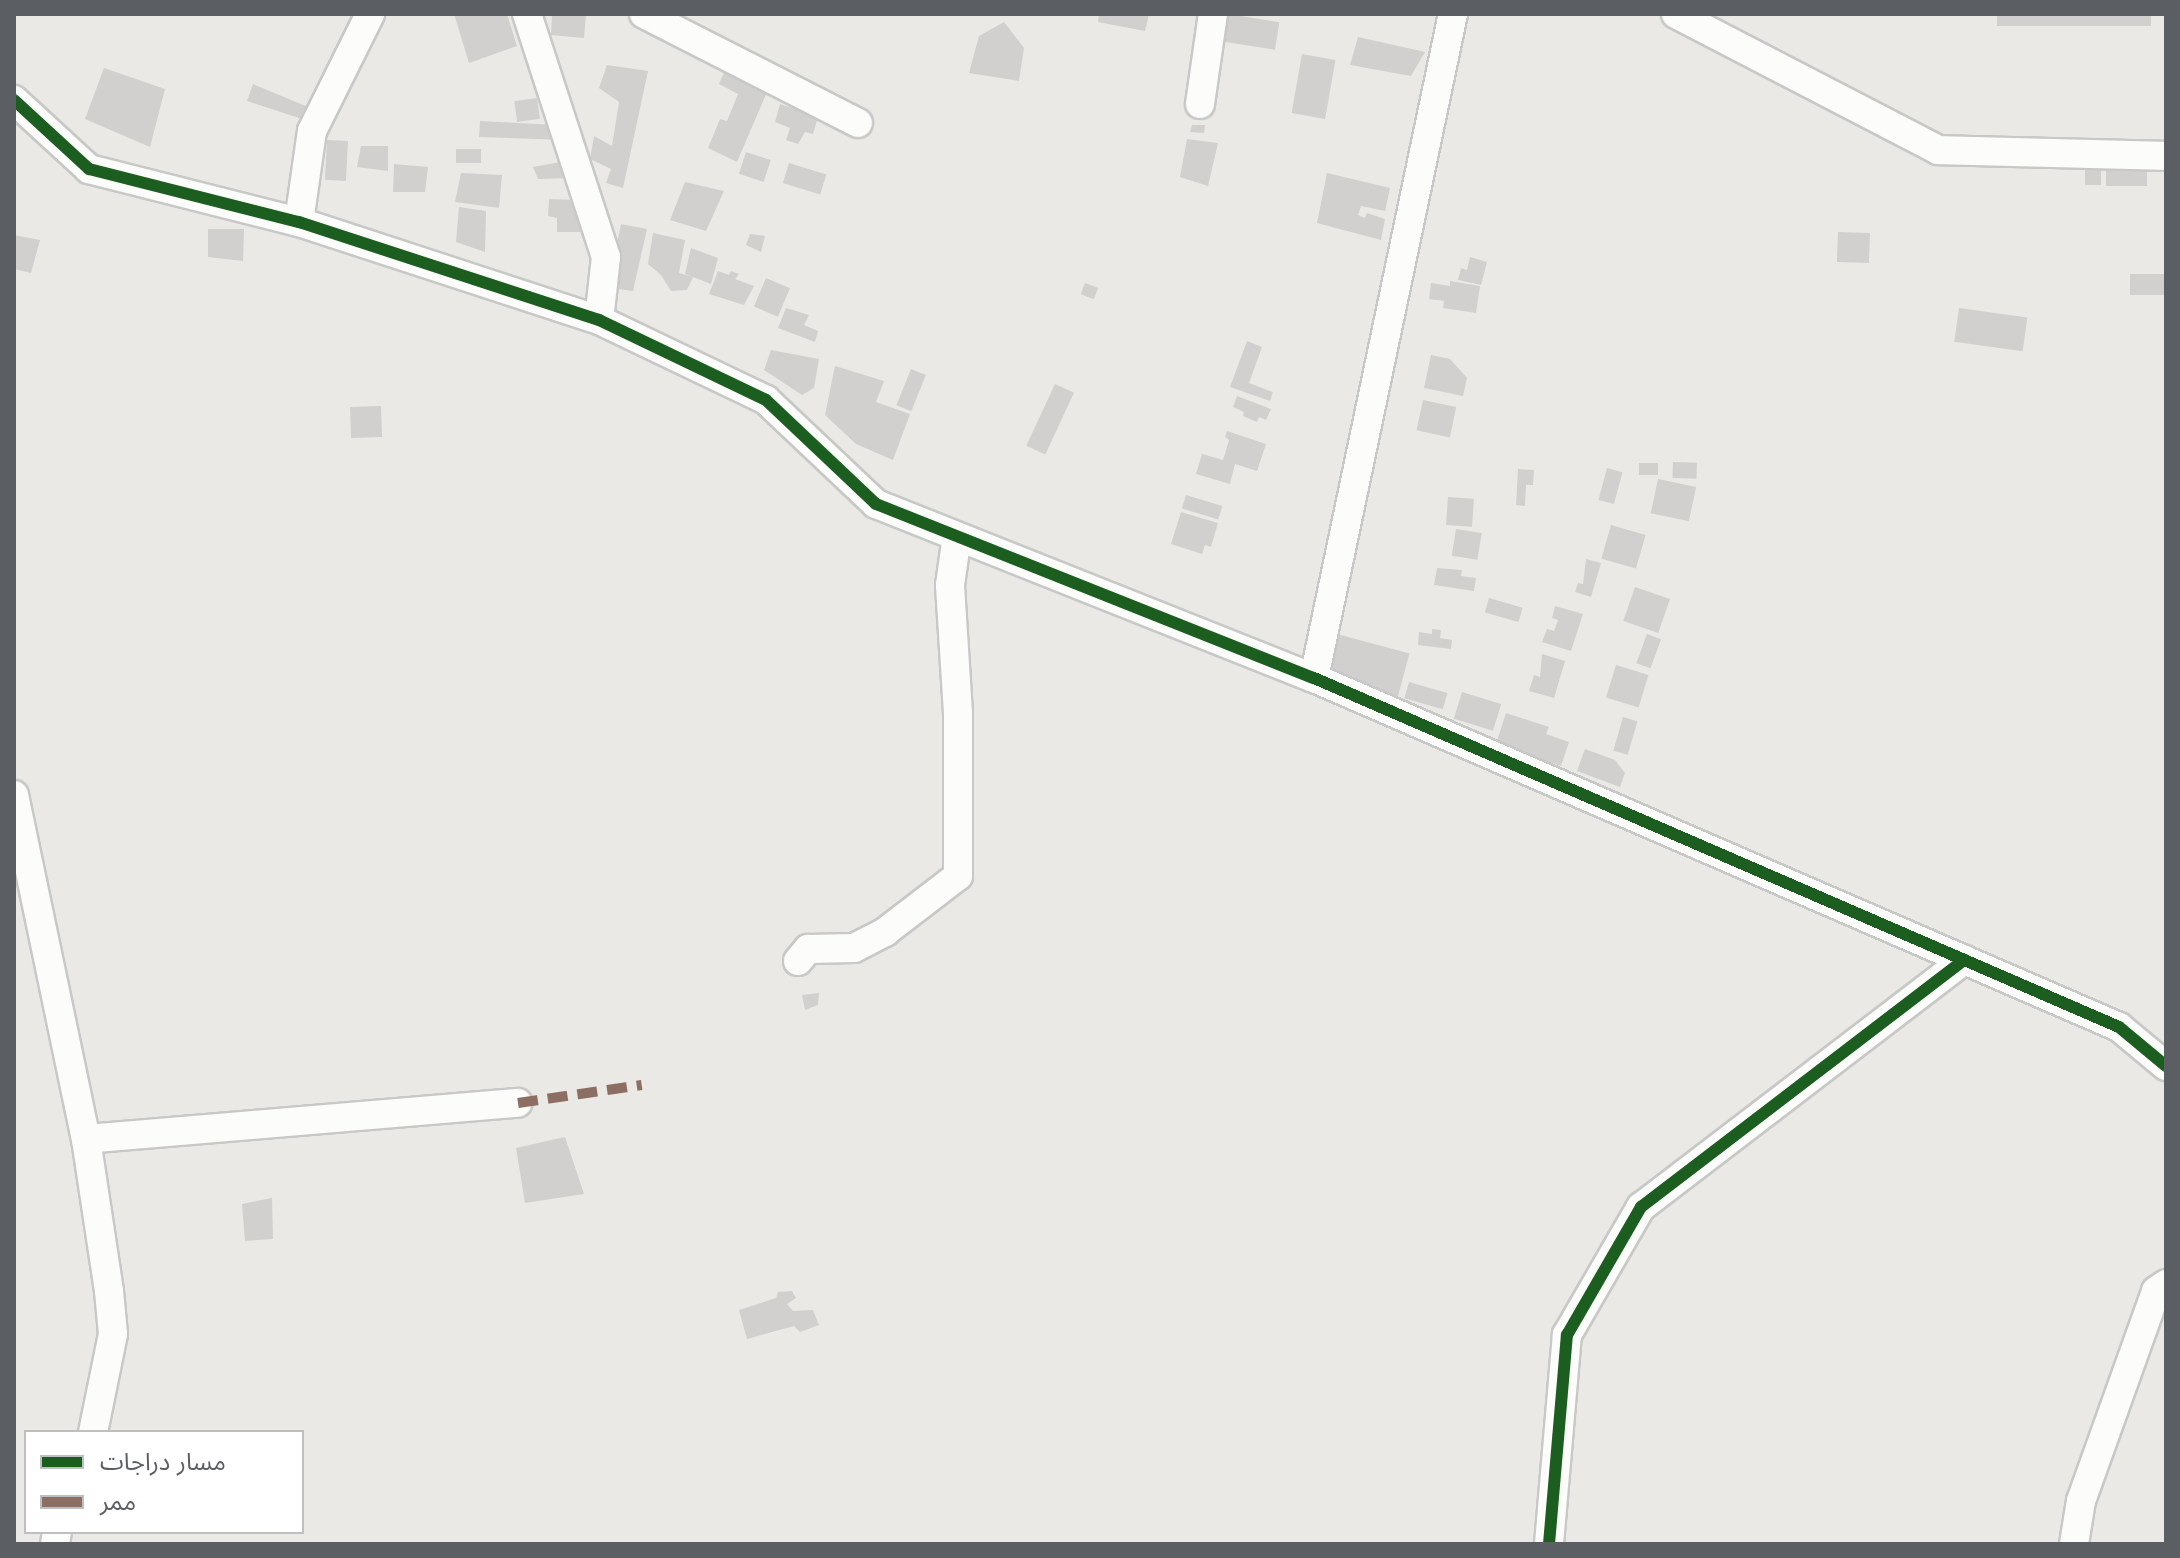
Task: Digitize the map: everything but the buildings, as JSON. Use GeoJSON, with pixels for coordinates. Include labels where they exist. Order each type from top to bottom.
{"type":"FeatureCollection","features":[{"type":"Feature","properties":{"kind":"street"},"geometry":{"type":"LineString","coordinates":[[299,222],[312,131],[370,14]]}},
{"type":"Feature","properties":{"kind":"street"},"geometry":{"type":"LineString","coordinates":[[527,14],[606,257],[599,320]]}},
{"type":"Feature","properties":{"kind":"street"},"geometry":{"type":"LineString","coordinates":[[644,14],[858,123]]}},
{"type":"Feature","properties":{"kind":"street"},"geometry":{"type":"LineString","coordinates":[[1200,104],[1213,14]]}},
{"type":"Feature","properties":{"kind":"street"},"geometry":{"type":"LineString","coordinates":[[1314,678],[1453,14]]}},
{"type":"Feature","properties":{"kind":"street"},"geometry":{"type":"LineString","coordinates":[[1676,14],[1938,150],[2166,156]]}},
{"type":"Feature","properties":{"kind":"street"},"geometry":{"type":"LineString","coordinates":[[14,100],[89,169],[299,222],[599,320],[766,400],[876,504],[1314,678],[2119,1027],[2166,1066]]}},
{"type":"Feature","properties":{"kind":"street"},"geometry":{"type":"LineString","coordinates":[[798,961],[808,949],[854,948],[885,932],[958,876],[958,713],[950,585],[957,536]]}},
{"type":"Feature","properties":{"kind":"street"},"geometry":{"type":"LineString","coordinates":[[14,795],[86,1139],[113,1334],[93,1430]]}},
{"type":"Feature","properties":{"kind":"street"},"geometry":{"type":"LineString","coordinates":[[1549,1544],[1567,1335],[1641,1207],[1964,960]]}},
{"type":"Feature","properties":{"kind":"street"},"geometry":{"type":"LineString","coordinates":[[86,1139],[518,1103]]}},
{"type":"Feature","properties":{"kind":"street"},"geometry":{"type":"LineString","coordinates":[[2074,1544],[2081,1501],[2152,1341],[2156,1291],[2166,1284]]}},
{"type":"Feature","properties":{"kind":"marked path"},"geometry":{"type":"LineString","coordinates":[[518,1103],[642,1085]]}},
{"type":"Feature","properties":{"kind":"cycle path"},"geometry":{"type":"LineString","coordinates":[[14,100],[89,169],[299,222],[599,320],[766,400],[876,504],[1314,678],[2119,1027],[2166,1066]]}},
{"type":"Feature","properties":{"kind":"cycle path"},"geometry":{"type":"LineString","coordinates":[[1549,1544],[1567,1335],[1641,1207],[1964,960]]}}]}
